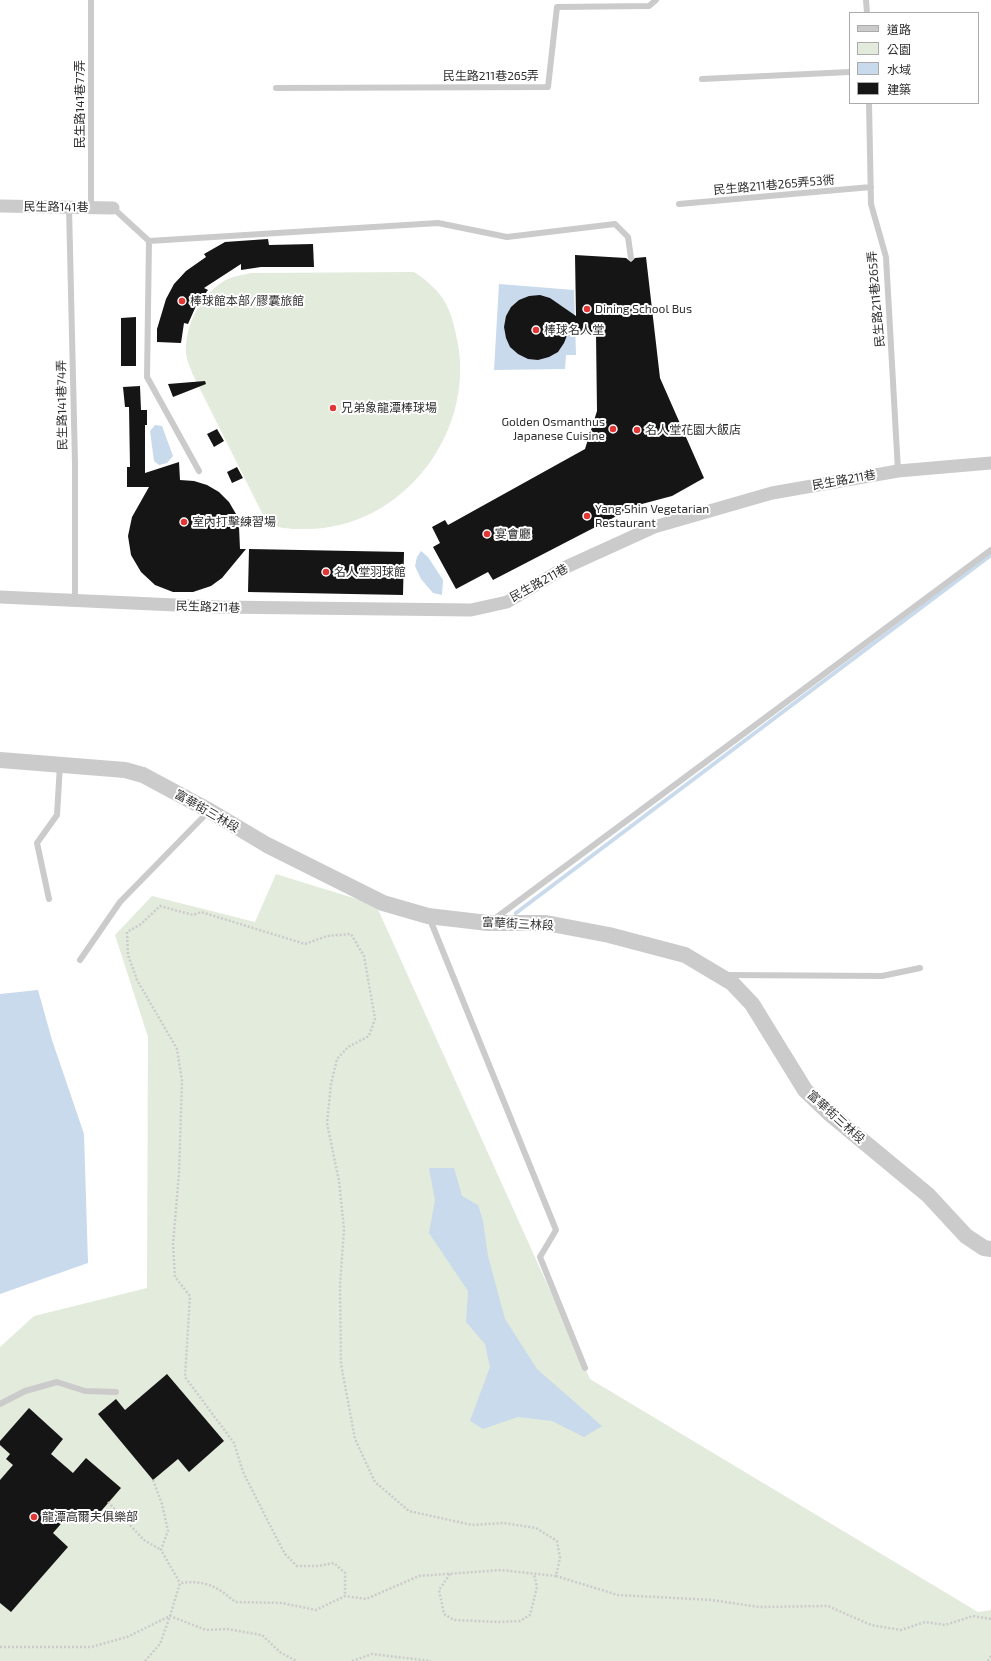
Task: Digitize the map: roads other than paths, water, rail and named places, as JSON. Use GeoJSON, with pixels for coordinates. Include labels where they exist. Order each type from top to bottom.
{"type":"FeatureCollection","features":[{"type":"Feature","properties":{"kind":"street","name":"民生路141巷"},"geometry":{"type":"LineString","coordinates":[[0,206],[113,208]]}},
{"type":"Feature","properties":{"kind":"street","name":"民生路211巷"},"geometry":{"type":"LineString","coordinates":[[0,597],[75,602],[227,608],[471,610],[507,602],[566,567],[654,527],[772,493],[898,471],[991,462]]}},
{"type":"Feature","properties":{"kind":"street","name":"富華街三林段"},"geometry":{"type":"LineString","coordinates":[[0,760],[125,770],[143,775],[210,811],[267,845],[382,903],[428,916],[488,923],[546,923],[609,935],[685,955],[732,983],[752,1004],[805,1090],[829,1113],[928,1195],[966,1236],[984,1248],[991,1249]]}},
{"type":"Feature","properties":{"kind":"lane","name":"民生路141巷77弄"},"geometry":{"type":"LineString","coordinates":[[91,0],[91,208]]}},
{"type":"Feature","properties":{"kind":"lane","name":"民生路211巷265弄"},"geometry":{"type":"LineString","coordinates":[[276,88],[548,87],[557,7],[649,6],[656,0]]}},
{"type":"Feature","properties":{"kind":"lane"},"geometry":{"type":"LineString","coordinates":[[866,0],[867,12]]}},
{"type":"Feature","properties":{"kind":"lane"},"geometry":{"type":"LineString","coordinates":[[702,79],[849,72]]}},
{"type":"Feature","properties":{"kind":"lane","name":"民生路211巷265弄"},"geometry":{"type":"LineString","coordinates":[[869,104],[871,204],[886,257],[898,471]]}},
{"type":"Feature","properties":{"kind":"lane","name":"民生路211巷265弄53衖"},"geometry":{"type":"LineString","coordinates":[[679,204],[871,188]]}},
{"type":"Feature","properties":{"kind":"lane","name":"民生路141巷74弄"},"geometry":{"type":"LineString","coordinates":[[69,207],[75,463],[75,602]]}},
{"type":"Feature","properties":{"kind":"lane"},"geometry":{"type":"LineString","coordinates":[[113,208],[149,241],[438,223],[508,237],[615,224],[628,237],[631,258]]}},
{"type":"Feature","properties":{"kind":"lane"},"geometry":{"type":"LineString","coordinates":[[149,241],[147,377],[199,471]]}},
{"type":"Feature","properties":{"kind":"lane"},"geometry":{"type":"LineString","coordinates":[[488,923],[991,550]]}},
{"type":"Feature","properties":{"kind":"lane"},"geometry":{"type":"LineString","coordinates":[[48,900],[37,843],[57,815],[60,765]]}},
{"type":"Feature","properties":{"kind":"lane"},"geometry":{"type":"LineString","coordinates":[[80,960],[120,902],[210,811]]}},
{"type":"Feature","properties":{"kind":"lane"},"geometry":{"type":"LineString","coordinates":[[428,916],[556,1230],[540,1257],[585,1368]]}},
{"type":"Feature","properties":{"kind":"lane"},"geometry":{"type":"LineString","coordinates":[[719,975],[882,976],[920,968]]}},
{"type":"Feature","properties":{"kind":"lane"},"geometry":{"type":"LineString","coordinates":[[0,1404],[25,1391],[57,1382],[85,1391],[116,1392]]}},
{"type":"Feature","properties":{"kind":"water"},"geometry":{"type":"Polygon","coordinates":[[[499,284],[574,290],[576,355],[566,355],[565,369],[494,370],[499,284]]]}},
{"type":"Feature","properties":{"kind":"water"},"geometry":{"type":"Polygon","coordinates":[[[155,425],[162,426],[173,456],[167,463],[159,465],[154,461],[150,431],[155,425]]]}},
{"type":"Feature","properties":{"kind":"water"},"geometry":{"type":"Polygon","coordinates":[[[421,551],[428,557],[443,580],[442,595],[433,593],[421,579],[415,566],[417,557],[421,551]]]}},
{"type":"Feature","properties":{"kind":"water"},"geometry":{"type":"Polygon","coordinates":[[[38,990],[52,1040],[84,1134],[88,1263],[0,1294],[0,994],[38,990]]]}},
{"type":"Feature","properties":{"kind":"water"},"geometry":{"type":"Polygon","coordinates":[[[429,1168],[454,1168],[462,1196],[478,1205],[483,1221],[488,1256],[505,1319],[537,1369],[602,1426],[584,1437],[552,1421],[518,1417],[483,1429],[470,1421],[490,1367],[485,1344],[466,1322],[468,1291],[429,1233],[435,1200],[429,1168]]]}},
{"type":"Feature","properties":{"kind":"waterway"},"geometry":{"type":"LineString","coordinates":[[516,913],[991,555]]}},
{"type":"Feature","properties":{"kind":"place","name":"棒球館本部/膠囊旅館"},"geometry":{"type":"Point","coordinates":[182,301]}},
{"type":"Feature","properties":{"kind":"place","name":"Dining School Bus"},"geometry":{"type":"Point","coordinates":[587,309]}},
{"type":"Feature","properties":{"kind":"place","name":"棒球名人堂"},"geometry":{"type":"Point","coordinates":[536,330]}},
{"type":"Feature","properties":{"kind":"place","name":"兄弟象龍潭棒球場"},"geometry":{"type":"Point","coordinates":[333,408]}},
{"type":"Feature","properties":{"kind":"place","name":"Golden Osmanthus Japanese Cuisine"},"geometry":{"type":"Point","coordinates":[613,429]}},
{"type":"Feature","properties":{"kind":"place","name":"名人堂花園大飯店"},"geometry":{"type":"Point","coordinates":[637,430]}},
{"type":"Feature","properties":{"kind":"place","name":"Yang Shin Vegetarian Restaurant"},"geometry":{"type":"Point","coordinates":[587,516]}},
{"type":"Feature","properties":{"kind":"place","name":"室內打擊練習場"},"geometry":{"type":"Point","coordinates":[184,522]}},
{"type":"Feature","properties":{"kind":"place","name":"宴會廳"},"geometry":{"type":"Point","coordinates":[487,534]}},
{"type":"Feature","properties":{"kind":"place","name":"名人堂羽球館"},"geometry":{"type":"Point","coordinates":[326,572]}},
{"type":"Feature","properties":{"kind":"place","name":"龍潭高爾夫俱樂部"},"geometry":{"type":"Point","coordinates":[34,1517]}}]}
